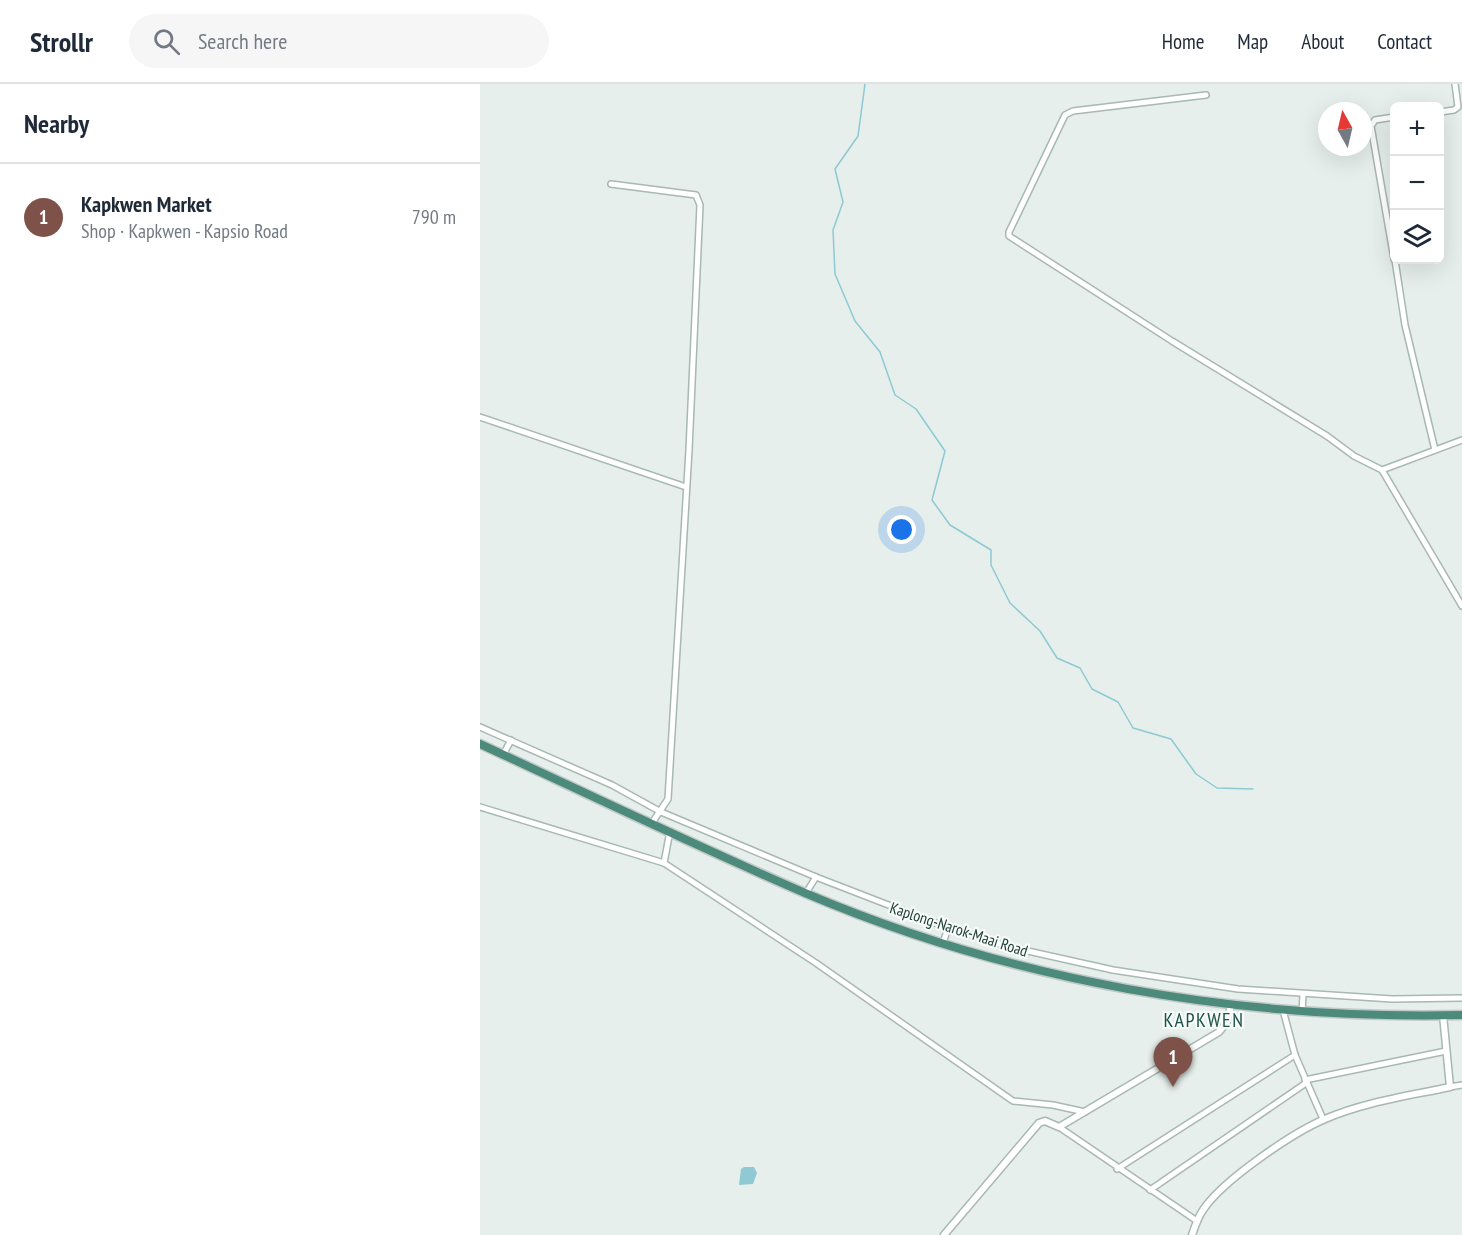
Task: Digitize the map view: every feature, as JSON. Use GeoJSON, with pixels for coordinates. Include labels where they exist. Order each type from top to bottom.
{"type":"FeatureCollection","features":[{"type":"Feature","properties":{"kind":"highway","name":"Kaplong-Narok-Maai Road"},"geometry":{"type":"LineString","coordinates":[[480,744],[806,893],[943,943],[1033,969],[1126,989],[1231,1006],[1302,1012],[1462,1015]]}},
{"type":"Feature","properties":{"kind":"street"},"geometry":{"type":"LineString","coordinates":[[1444,111],[1458,107],[1455,84]]}},
{"type":"Feature","properties":{"kind":"street"},"geometry":{"type":"LineString","coordinates":[[1206,95],[1073,111],[1065,115],[1009,232],[1009,237],[1327,436],[1354,456],[1382,470],[1462,606]]}},
{"type":"Feature","properties":{"kind":"street"},"geometry":{"type":"LineString","coordinates":[[1390,118],[1375,120],[1371,126],[1390,231]]}},
{"type":"Feature","properties":{"kind":"street"},"geometry":{"type":"LineString","coordinates":[[611,184],[696,195],[699,200],[686,487],[668,798],[652,823]]}},
{"type":"Feature","properties":{"kind":"street"},"geometry":{"type":"LineString","coordinates":[[1396,264],[1405,325],[1435,450]]}},
{"type":"Feature","properties":{"kind":"street"},"geometry":{"type":"LineString","coordinates":[[480,417],[686,487]]}},
{"type":"Feature","properties":{"kind":"street"},"geometry":{"type":"LineString","coordinates":[[1382,470],[1462,440]]}},
{"type":"Feature","properties":{"kind":"street"},"geometry":{"type":"LineString","coordinates":[[480,727],[612,785],[661,812],[816,877],[948,928],[1010,947],[1113,970],[1171,980],[1303,995],[1392,999],[1462,998]]}},
{"type":"Feature","properties":{"kind":"street"},"geometry":{"type":"LineString","coordinates":[[503,755],[511,740]]}},
{"type":"Feature","properties":{"kind":"street"},"geometry":{"type":"LineString","coordinates":[[480,807],[664,863],[816,963],[1013,1101],[1053,1105],[1085,1112]]}},
{"type":"Feature","properties":{"kind":"street"},"geometry":{"type":"LineString","coordinates":[[664,863],[670,831]]}},
{"type":"Feature","properties":{"kind":"street"},"geometry":{"type":"LineString","coordinates":[[806,893],[816,877]]}},
{"type":"Feature","properties":{"kind":"street"},"geometry":{"type":"LineString","coordinates":[[943,943],[948,928]]}},
{"type":"Feature","properties":{"kind":"street"},"geometry":{"type":"LineString","coordinates":[[1302,1012],[1303,995]]}},
{"type":"Feature","properties":{"kind":"street"},"geometry":{"type":"LineString","coordinates":[[1059,1127],[1219,1032],[1227,1022],[1231,1006]]}},
{"type":"Feature","properties":{"kind":"street"},"geometry":{"type":"LineString","coordinates":[[1283,1010],[1295,1055],[1323,1119]]}},
{"type":"Feature","properties":{"kind":"street"},"geometry":{"type":"LineString","coordinates":[[1443,1015],[1450,1087]]}},
{"type":"Feature","properties":{"kind":"street"},"geometry":{"type":"LineString","coordinates":[[1150,1190],[1306,1082],[1446,1052]]}},
{"type":"Feature","properties":{"kind":"street"},"geometry":{"type":"LineString","coordinates":[[1117,1169],[1295,1055]]}},
{"type":"Feature","properties":{"kind":"street"},"geometry":{"type":"LineString","coordinates":[[1192,1235],[1197,1221],[1212,1198],[1233,1179],[1323,1119],[1359,1107],[1462,1085]]}},
{"type":"Feature","properties":{"kind":"street"},"geometry":{"type":"LineString","coordinates":[[944,1235],[1034,1127],[1045,1121],[1059,1127],[1117,1169],[1197,1221]]}},
{"type":"Feature","properties":{"kind":"water"},"geometry":{"type":"Polygon","coordinates":[[[754,1167],[757,1173],[753,1184],[739,1185],[741,1169],[754,1167]]]}},
{"type":"Feature","properties":{"kind":"waterway"},"geometry":{"type":"LineString","coordinates":[[865,84],[858,136],[835,169],[843,202],[833,230],[835,274],[855,321],[880,352],[895,395],[916,409],[945,451],[932,500],[950,525],[991,550],[991,565],[1010,603],[1040,631],[1057,658],[1080,668],[1092,689],[1118,702],[1133,728],[1171,739],[1196,774],[1217,788],[1253,789]]}},
{"type":"Feature","properties":{"kind":"place","name":"Kapkwen Market"},"geometry":{"type":"Point","coordinates":[1173,1087]}},
{"type":"Feature","properties":{"kind":"district","name":"KAPKWEN"},"geometry":{"type":"Point","coordinates":[1204,1020]}}]}
